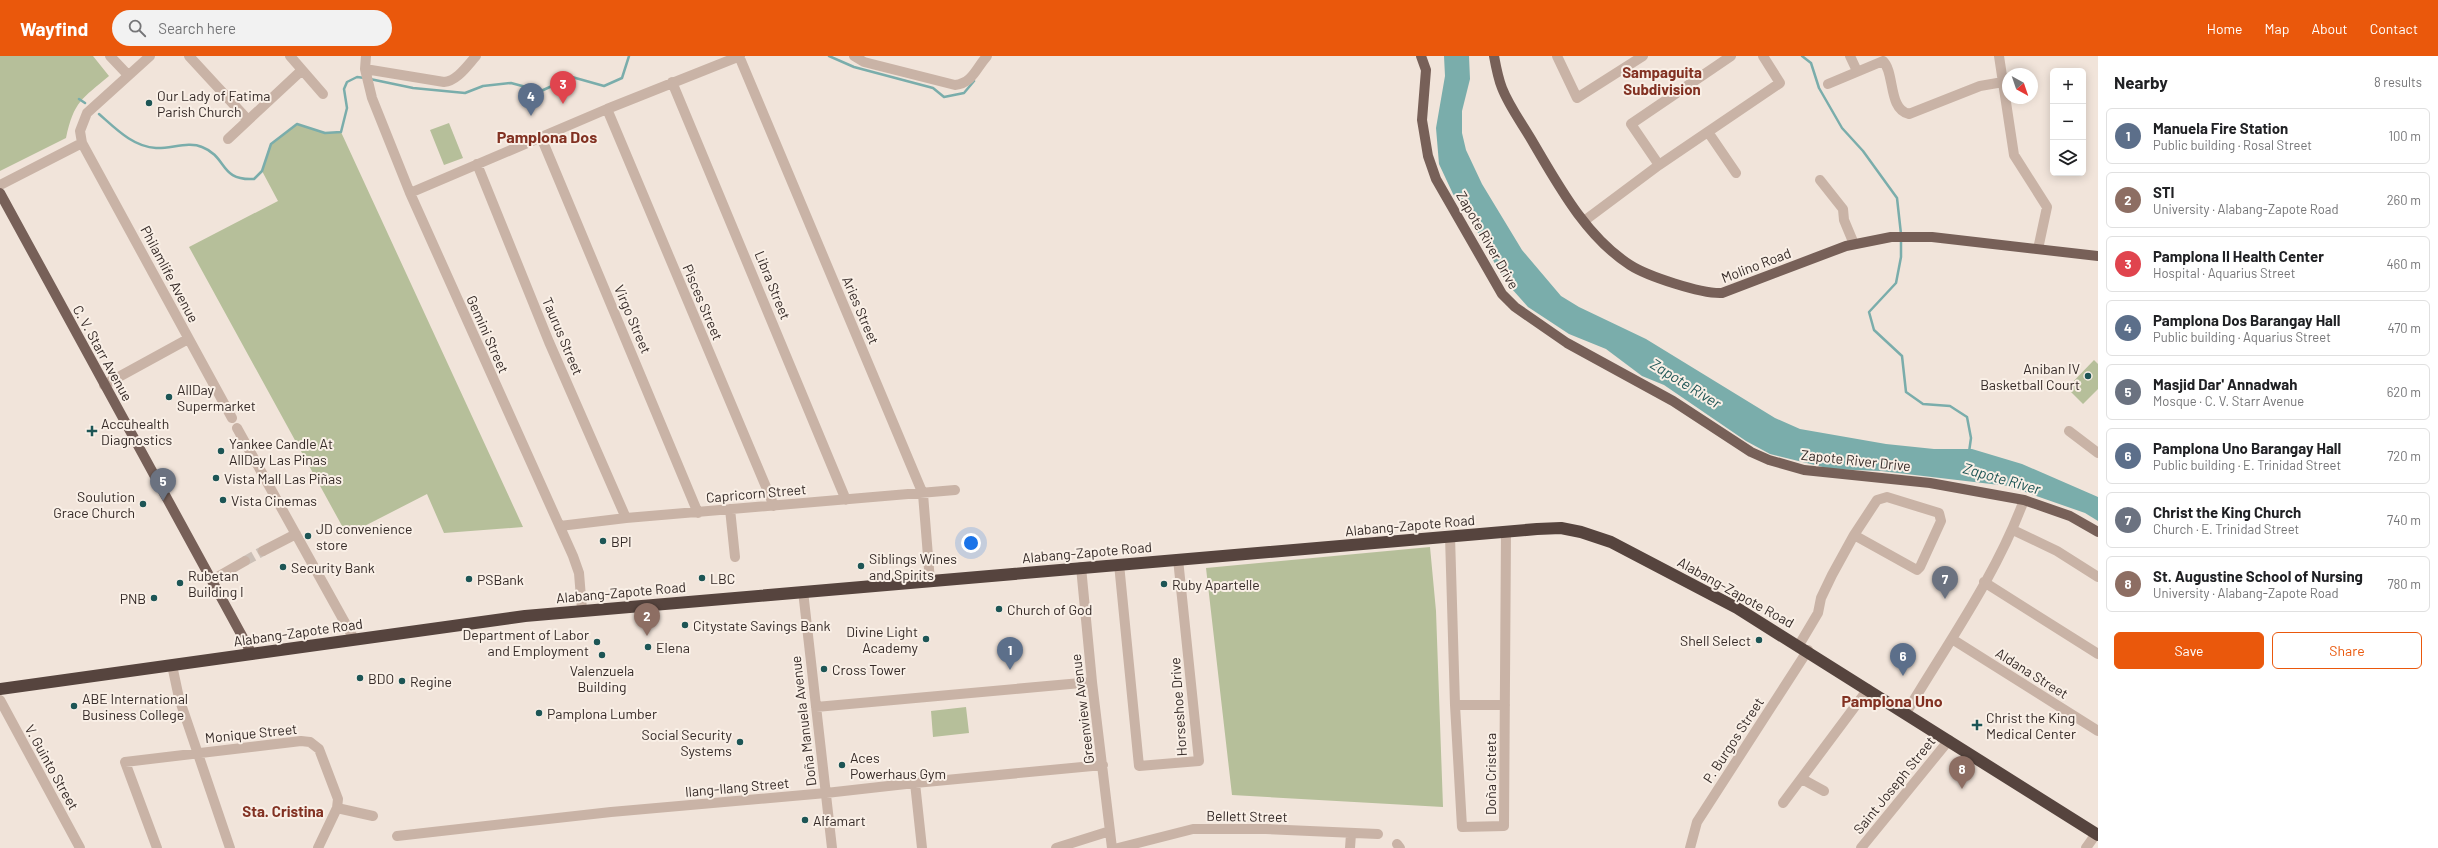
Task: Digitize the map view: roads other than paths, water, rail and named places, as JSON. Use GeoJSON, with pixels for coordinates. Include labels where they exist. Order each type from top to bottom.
{"type":"FeatureCollection","features":[{"type":"Feature","properties":{"kind":"highway","name":"Alabang-Zapote Road"},"geometry":{"type":"LineString","coordinates":[[0,689],[172,666],[481,621],[582,610],[1450,536],[1561,528],[1581,532],[1611,542],[1737,608],[1868,688],[2097,835]]}},
{"type":"Feature","properties":{"kind":"main road","name":"Zapote River Drive"},"geometry":{"type":"LineString","coordinates":[[1421,56],[1426,70],[1422,120],[1428,156],[1436,179],[1502,294],[1515,307],[1567,343],[1673,401],[1751,452],[1769,460],[1804,470],[1930,483],[2024,500],[2070,516],[2098,532]]}},
{"type":"Feature","properties":{"kind":"main road","name":"Molino Road"},"geometry":{"type":"LineString","coordinates":[[1494,56],[1500,82],[1509,102],[1551,173],[1584,221],[1614,252],[1630,265],[1664,279],[1714,293],[1730,291],[1793,265],[1854,244],[1891,236],[1907,236],[2098,256]]}},
{"type":"Feature","properties":{"kind":"main road","name":"C. V. Starr Avenue"},"geometry":{"type":"LineString","coordinates":[[0,193],[252,654]]}},
{"type":"Feature","properties":{"kind":"street"},"geometry":{"type":"LineString","coordinates":[[110,56],[128,75]]}},
{"type":"Feature","properties":{"kind":"street"},"geometry":{"type":"LineString","coordinates":[[0,185],[82,143],[80,131],[87,113],[150,56]]}},
{"type":"Feature","properties":{"kind":"street"},"geometry":{"type":"LineString","coordinates":[[189,56],[248,120]]}},
{"type":"Feature","properties":{"kind":"street"},"geometry":{"type":"LineString","coordinates":[[290,56],[323,94]]}},
{"type":"Feature","properties":{"kind":"street"},"geometry":{"type":"LineString","coordinates":[[366,56],[367,76],[444,82],[450,82],[457,77],[476,56]]}},
{"type":"Feature","properties":{"kind":"street"},"geometry":{"type":"LineString","coordinates":[[410,193],[606,109],[739,56]]}},
{"type":"Feature","properties":{"kind":"street","name":"Aries Street"},"geometry":{"type":"LineString","coordinates":[[739,56],[923,494],[930,581]]}},
{"type":"Feature","properties":{"kind":"street"},"geometry":{"type":"LineString","coordinates":[[854,56],[864,62],[955,85],[965,84],[973,77],[987,56]]}},
{"type":"Feature","properties":{"kind":"street"},"geometry":{"type":"LineString","coordinates":[[1557,56],[1577,98],[1643,56]]}},
{"type":"Feature","properties":{"kind":"street"},"geometry":{"type":"LineString","coordinates":[[1659,165],[1631,124],[1731,56]]}},
{"type":"Feature","properties":{"kind":"street"},"geometry":{"type":"LineString","coordinates":[[1584,221],[1659,165],[1780,83],[1763,56]]}},
{"type":"Feature","properties":{"kind":"street"},"geometry":{"type":"LineString","coordinates":[[1850,56],[1857,70]]}},
{"type":"Feature","properties":{"kind":"street"},"geometry":{"type":"LineString","coordinates":[[1999,56],[2002,76]]}},
{"type":"Feature","properties":{"kind":"street"},"geometry":{"type":"LineString","coordinates":[[1828,84],[1878,62],[1885,63],[1895,98],[1902,110],[1909,114],[1980,86],[2002,82]]}},
{"type":"Feature","properties":{"kind":"street"},"geometry":{"type":"LineString","coordinates":[[228,139],[302,70]]}},
{"type":"Feature","properties":{"kind":"street","name":"Gemini Street"},"geometry":{"type":"LineString","coordinates":[[367,76],[372,98],[410,193],[560,526],[579,573],[582,610]]}},
{"type":"Feature","properties":{"kind":"street","name":"Libra Street"},"geometry":{"type":"LineString","coordinates":[[672,82],[846,500]]}},
{"type":"Feature","properties":{"kind":"street"},"geometry":{"type":"LineString","coordinates":[[2006,104],[2014,156],[2046,207],[2038,249]]}},
{"type":"Feature","properties":{"kind":"street","name":"Pisces Street"},"geometry":{"type":"LineString","coordinates":[[606,109],[774,506]]}},
{"type":"Feature","properties":{"kind":"street"},"geometry":{"type":"LineString","coordinates":[[1708,132],[1736,173]]}},
{"type":"Feature","properties":{"kind":"street","name":"Virgo Street"},"geometry":{"type":"LineString","coordinates":[[541,137],[698,512]]}},
{"type":"Feature","properties":{"kind":"street","name":"Philamlife Avenue"},"geometry":{"type":"LineString","coordinates":[[82,143],[232,418]]}},
{"type":"Feature","properties":{"kind":"street","name":"Taurus Street"},"geometry":{"type":"LineString","coordinates":[[477,164],[549,342],[626,518]]}},
{"type":"Feature","properties":{"kind":"street"},"geometry":{"type":"LineString","coordinates":[[1820,180],[1843,209],[1844,220],[1854,244]]}},
{"type":"Feature","properties":{"kind":"street"},"geometry":{"type":"LineString","coordinates":[[104,385],[188,339]]}},
{"type":"Feature","properties":{"kind":"street"},"geometry":{"type":"LineString","coordinates":[[237,428],[354,639]]}},
{"type":"Feature","properties":{"kind":"street"},"geometry":{"type":"LineString","coordinates":[[2068,430],[2098,453]]}},
{"type":"Feature","properties":{"kind":"street","name":"Capricorn Street"},"geometry":{"type":"LineString","coordinates":[[560,526],[626,518],[923,494],[955,490]]}},
{"type":"Feature","properties":{"kind":"street","name":"P. Burgos Street"},"geometry":{"type":"LineString","coordinates":[[1690,848],[1697,822],[1803,648],[1817,615],[1821,597],[1854,535],[1875,503],[1884,497],[1939,513],[1941,517],[1923,561],[1917,570],[1854,535]]}},
{"type":"Feature","properties":{"kind":"street"},"geometry":{"type":"LineString","coordinates":[[1906,713],[1952,638],[2013,530],[2024,500]]}},
{"type":"Feature","properties":{"kind":"street"},"geometry":{"type":"LineString","coordinates":[[730,509],[735,557]]}},
{"type":"Feature","properties":{"kind":"street"},"geometry":{"type":"LineString","coordinates":[[2013,530],[2057,551],[2098,577]]}},
{"type":"Feature","properties":{"kind":"street","name":"Doña Cristeta"},"geometry":{"type":"LineString","coordinates":[[1450,536],[1455,705],[1462,828],[1504,826],[1506,532]]}},
{"type":"Feature","properties":{"kind":"street"},"geometry":{"type":"LineString","coordinates":[[263,551],[296,534]]}},
{"type":"Feature","properties":{"kind":"street","name":"Horseshoe Drive"},"geometry":{"type":"LineString","coordinates":[[1119,564],[1140,766],[1199,761],[1178,559]]}},
{"type":"Feature","properties":{"kind":"street"},"geometry":{"type":"LineString","coordinates":[[212,580],[245,561]]}},
{"type":"Feature","properties":{"kind":"street","name":"Greenview Avenue"},"geometry":{"type":"LineString","coordinates":[[1081,567],[1092,682],[1112,848]]}},
{"type":"Feature","properties":{"kind":"street"},"geometry":{"type":"LineString","coordinates":[[1984,582],[2098,654]]}},
{"type":"Feature","properties":{"kind":"street","name":"Doña Manuela Avenue"},"geometry":{"type":"LineString","coordinates":[[803,591],[832,848]]}},
{"type":"Feature","properties":{"kind":"street","name":"Aldana Street"},"geometry":{"type":"LineString","coordinates":[[1952,638],[2098,731]]}},
{"type":"Feature","properties":{"kind":"street"},"geometry":{"type":"LineString","coordinates":[[172,666],[178,698],[230,848]]}},
{"type":"Feature","properties":{"kind":"street"},"geometry":{"type":"LineString","coordinates":[[816,707],[1092,682]]}},
{"type":"Feature","properties":{"kind":"street"},"geometry":{"type":"LineString","coordinates":[[1783,803],[1868,688]]}},
{"type":"Feature","properties":{"kind":"street","name":"V. Guinto Street"},"geometry":{"type":"LineString","coordinates":[[0,700],[80,848]]}},
{"type":"Feature","properties":{"kind":"street"},"geometry":{"type":"LineString","coordinates":[[1455,705],[1505,704]]}},
{"type":"Feature","properties":{"kind":"street","name":"Saint Joseph Street"},"geometry":{"type":"LineString","coordinates":[[1861,848],[1950,740]]}},
{"type":"Feature","properties":{"kind":"street","name":"Monique Street"},"geometry":{"type":"LineString","coordinates":[[156,848],[125,762],[301,741],[310,742],[315,745],[323,756],[336,791],[337,808]]}},
{"type":"Feature","properties":{"kind":"street","name":"Ilang-Ilang Street"},"geometry":{"type":"LineString","coordinates":[[397,836],[610,812],[826,793],[915,782],[1103,765]]}},
{"type":"Feature","properties":{"kind":"street"},"geometry":{"type":"LineString","coordinates":[[1802,779],[1824,792]]}},
{"type":"Feature","properties":{"kind":"street"},"geometry":{"type":"LineString","coordinates":[[915,782],[922,848]]}},
{"type":"Feature","properties":{"kind":"street"},"geometry":{"type":"LineString","coordinates":[[318,848],[337,808],[373,816]]}},
{"type":"Feature","properties":{"kind":"street","name":"Bellett Street"},"geometry":{"type":"LineString","coordinates":[[1118,848],[1193,829],[1266,829],[1351,834],[1378,834]]}},
{"type":"Feature","properties":{"kind":"street"},"geometry":{"type":"LineString","coordinates":[[1056,848],[1110,831]]}},
{"type":"Feature","properties":{"kind":"street"},"geometry":{"type":"LineString","coordinates":[[1350,848],[1351,834]]}},
{"type":"Feature","properties":{"kind":"street"},"geometry":{"type":"LineString","coordinates":[[2086,848],[2097,835]]}},
{"type":"Feature","properties":{"kind":"water","name":"Zapote River"},"geometry":{"type":"Polygon","coordinates":[[[1444,56],[1469,56],[1470,79],[1462,111],[1462,133],[1466,150],[1482,184],[1522,250],[1561,296],[1579,307],[1646,339],[1775,418],[1800,429],[1886,444],[1934,449],[1972,449],[2022,464],[2098,497],[2098,521],[2085,513],[2008,486],[1881,471],[1831,469],[1770,454],[1746,441],[1664,385],[1642,376],[1606,349],[1569,334],[1528,307],[1504,280],[1473,224],[1453,194],[1439,164],[1436,128],[1445,76],[1444,56]]]}},
{"type":"Feature","properties":{"kind":"waterway"},"geometry":{"type":"LineString","coordinates":[[370,79],[413,88],[465,93],[483,86],[511,83],[541,91],[572,77],[604,86],[622,78],[629,56]]}},
{"type":"Feature","properties":{"kind":"waterway"},"geometry":{"type":"LineString","coordinates":[[829,56],[854,67],[933,88],[944,97],[964,93],[974,81]]}},
{"type":"Feature","properties":{"kind":"waterway"},"geometry":{"type":"LineString","coordinates":[[1802,56],[1811,63],[1819,88],[1842,128],[1863,151],[1897,198],[1901,234]]}},
{"type":"Feature","properties":{"kind":"waterway"},"geometry":{"type":"LineString","coordinates":[[99,114],[118,131],[140,144],[156,148],[197,145],[210,151],[225,168],[235,176],[243,179],[254,179],[262,171],[271,144],[297,124],[325,133],[341,132],[347,108],[344,89],[347,82],[357,77],[365,78]]}},
{"type":"Feature","properties":{"kind":"waterway"},"geometry":{"type":"LineString","coordinates":[[79,99],[85,103]]}},
{"type":"Feature","properties":{"kind":"waterway","name":"Zapote River"},"geometry":{"type":"LineString","coordinates":[[1901,239],[1901,257],[1896,283],[1869,312],[1874,330],[1902,356],[1906,392],[1923,404],[1950,406],[1967,417],[1971,438],[1969,452]]}},
{"type":"Feature","properties":{"kind":"tunnel"},"geometry":{"type":"LineString","coordinates":[[245,561],[263,551]]}},
{"type":"Feature","properties":{"kind":"place","name":"Our Lady of Fatima Parish Church"},"geometry":{"type":"Point","coordinates":[149,103]}},
{"type":"Feature","properties":{"kind":"place","name":"Pamplona II Health Center"},"geometry":{"type":"Point","coordinates":[563,104]}},
{"type":"Feature","properties":{"kind":"place","name":"Pamplona Dos Barangay Hall"},"geometry":{"type":"Point","coordinates":[531,116]}},
{"type":"Feature","properties":{"kind":"place","name":"Aniban IV Basketball Court"},"geometry":{"type":"Point","coordinates":[2088,376]}},
{"type":"Feature","properties":{"kind":"place","name":"AllDay Supermarket"},"geometry":{"type":"Point","coordinates":[169,397]}},
{"type":"Feature","properties":{"kind":"place","name":"Accuhealth Diagnostics"},"geometry":{"type":"Point","coordinates":[92,431]}},
{"type":"Feature","properties":{"kind":"place","name":"Yankee Candle At AllDay Las Pinas"},"geometry":{"type":"Point","coordinates":[221,451]}},
{"type":"Feature","properties":{"kind":"place","name":"Vista Mall Las Piñas"},"geometry":{"type":"Point","coordinates":[216,478]}},
{"type":"Feature","properties":{"kind":"place","name":"Vista Cinemas"},"geometry":{"type":"Point","coordinates":[223,500]}},
{"type":"Feature","properties":{"kind":"place","name":"Masjid Dar' Annadwah"},"geometry":{"type":"Point","coordinates":[163,501]}},
{"type":"Feature","properties":{"kind":"place","name":"Soulution Grace Church"},"geometry":{"type":"Point","coordinates":[143,504]}},
{"type":"Feature","properties":{"kind":"place","name":"JD convenience store"},"geometry":{"type":"Point","coordinates":[308,536]}},
{"type":"Feature","properties":{"kind":"place","name":"BPI"},"geometry":{"type":"Point","coordinates":[603,541]}},
{"type":"Feature","properties":{"kind":"place","name":"Siblings Wines and Spirits"},"geometry":{"type":"Point","coordinates":[861,566]}},
{"type":"Feature","properties":{"kind":"place","name":"Security Bank"},"geometry":{"type":"Point","coordinates":[283,567]}},
{"type":"Feature","properties":{"kind":"place","name":"LBC"},"geometry":{"type":"Point","coordinates":[702,578]}},
{"type":"Feature","properties":{"kind":"place","name":"PSBank"},"geometry":{"type":"Point","coordinates":[469,579]}},
{"type":"Feature","properties":{"kind":"place","name":"Rubetan Building I"},"geometry":{"type":"Point","coordinates":[180,583]}},
{"type":"Feature","properties":{"kind":"place","name":"Ruby Apartelle"},"geometry":{"type":"Point","coordinates":[1164,584]}},
{"type":"Feature","properties":{"kind":"place","name":"PNB"},"geometry":{"type":"Point","coordinates":[154,598]}},
{"type":"Feature","properties":{"kind":"place","name":"Christ the King Church"},"geometry":{"type":"Point","coordinates":[1945,599]}},
{"type":"Feature","properties":{"kind":"place","name":"Church of God"},"geometry":{"type":"Point","coordinates":[999,609]}},
{"type":"Feature","properties":{"kind":"place","name":"Citystate Savings Bank"},"geometry":{"type":"Point","coordinates":[685,625]}},
{"type":"Feature","properties":{"kind":"place","name":"STI"},"geometry":{"type":"Point","coordinates":[647,636]}},
{"type":"Feature","properties":{"kind":"place","name":"Divine Light Academy"},"geometry":{"type":"Point","coordinates":[926,639]}},
{"type":"Feature","properties":{"kind":"place","name":"Shell Select"},"geometry":{"type":"Point","coordinates":[1759,640]}},
{"type":"Feature","properties":{"kind":"place","name":"Department of Labor and Employment"},"geometry":{"type":"Point","coordinates":[597,642]}},
{"type":"Feature","properties":{"kind":"place","name":"Elena"},"geometry":{"type":"Point","coordinates":[648,647]}},
{"type":"Feature","properties":{"kind":"place","name":"Valenzuela Building"},"geometry":{"type":"Point","coordinates":[602,655]}},
{"type":"Feature","properties":{"kind":"place","name":"Cross Tower"},"geometry":{"type":"Point","coordinates":[824,669]}},
{"type":"Feature","properties":{"kind":"place","name":"Manuela Fire Station"},"geometry":{"type":"Point","coordinates":[1010,670]}},
{"type":"Feature","properties":{"kind":"place","name":"Pamplona Uno Barangay Hall"},"geometry":{"type":"Point","coordinates":[1903,676]}},
{"type":"Feature","properties":{"kind":"place","name":"BDO"},"geometry":{"type":"Point","coordinates":[360,678]}},
{"type":"Feature","properties":{"kind":"place","name":"Regine"},"geometry":{"type":"Point","coordinates":[402,681]}},
{"type":"Feature","properties":{"kind":"place","name":"ABE International Business College"},"geometry":{"type":"Point","coordinates":[74,706]}},
{"type":"Feature","properties":{"kind":"place","name":"Pamplona Lumber"},"geometry":{"type":"Point","coordinates":[539,713]}},
{"type":"Feature","properties":{"kind":"place","name":"Christ the King Medical Center"},"geometry":{"type":"Point","coordinates":[1977,725]}},
{"type":"Feature","properties":{"kind":"place","name":"Social Security Systems"},"geometry":{"type":"Point","coordinates":[740,742]}},
{"type":"Feature","properties":{"kind":"place","name":"Aces Powerhaus Gym"},"geometry":{"type":"Point","coordinates":[842,765]}},
{"type":"Feature","properties":{"kind":"place","name":"St. Augustine School of Nursing"},"geometry":{"type":"Point","coordinates":[1962,789]}},
{"type":"Feature","properties":{"kind":"place","name":"Alfamart"},"geometry":{"type":"Point","coordinates":[805,820]}},
{"type":"Feature","properties":{"kind":"district","name":"Sampaguita Subdivision"},"geometry":{"type":"Point","coordinates":[1662,80]}},
{"type":"Feature","properties":{"kind":"district","name":"Pamplona Dos"},"geometry":{"type":"Point","coordinates":[547,136]}},
{"type":"Feature","properties":{"kind":"district","name":"Pamplona Uno"},"geometry":{"type":"Point","coordinates":[1892,700]}},
{"type":"Feature","properties":{"kind":"district","name":"Sta. Cristina"},"geometry":{"type":"Point","coordinates":[283,811]}}]}
